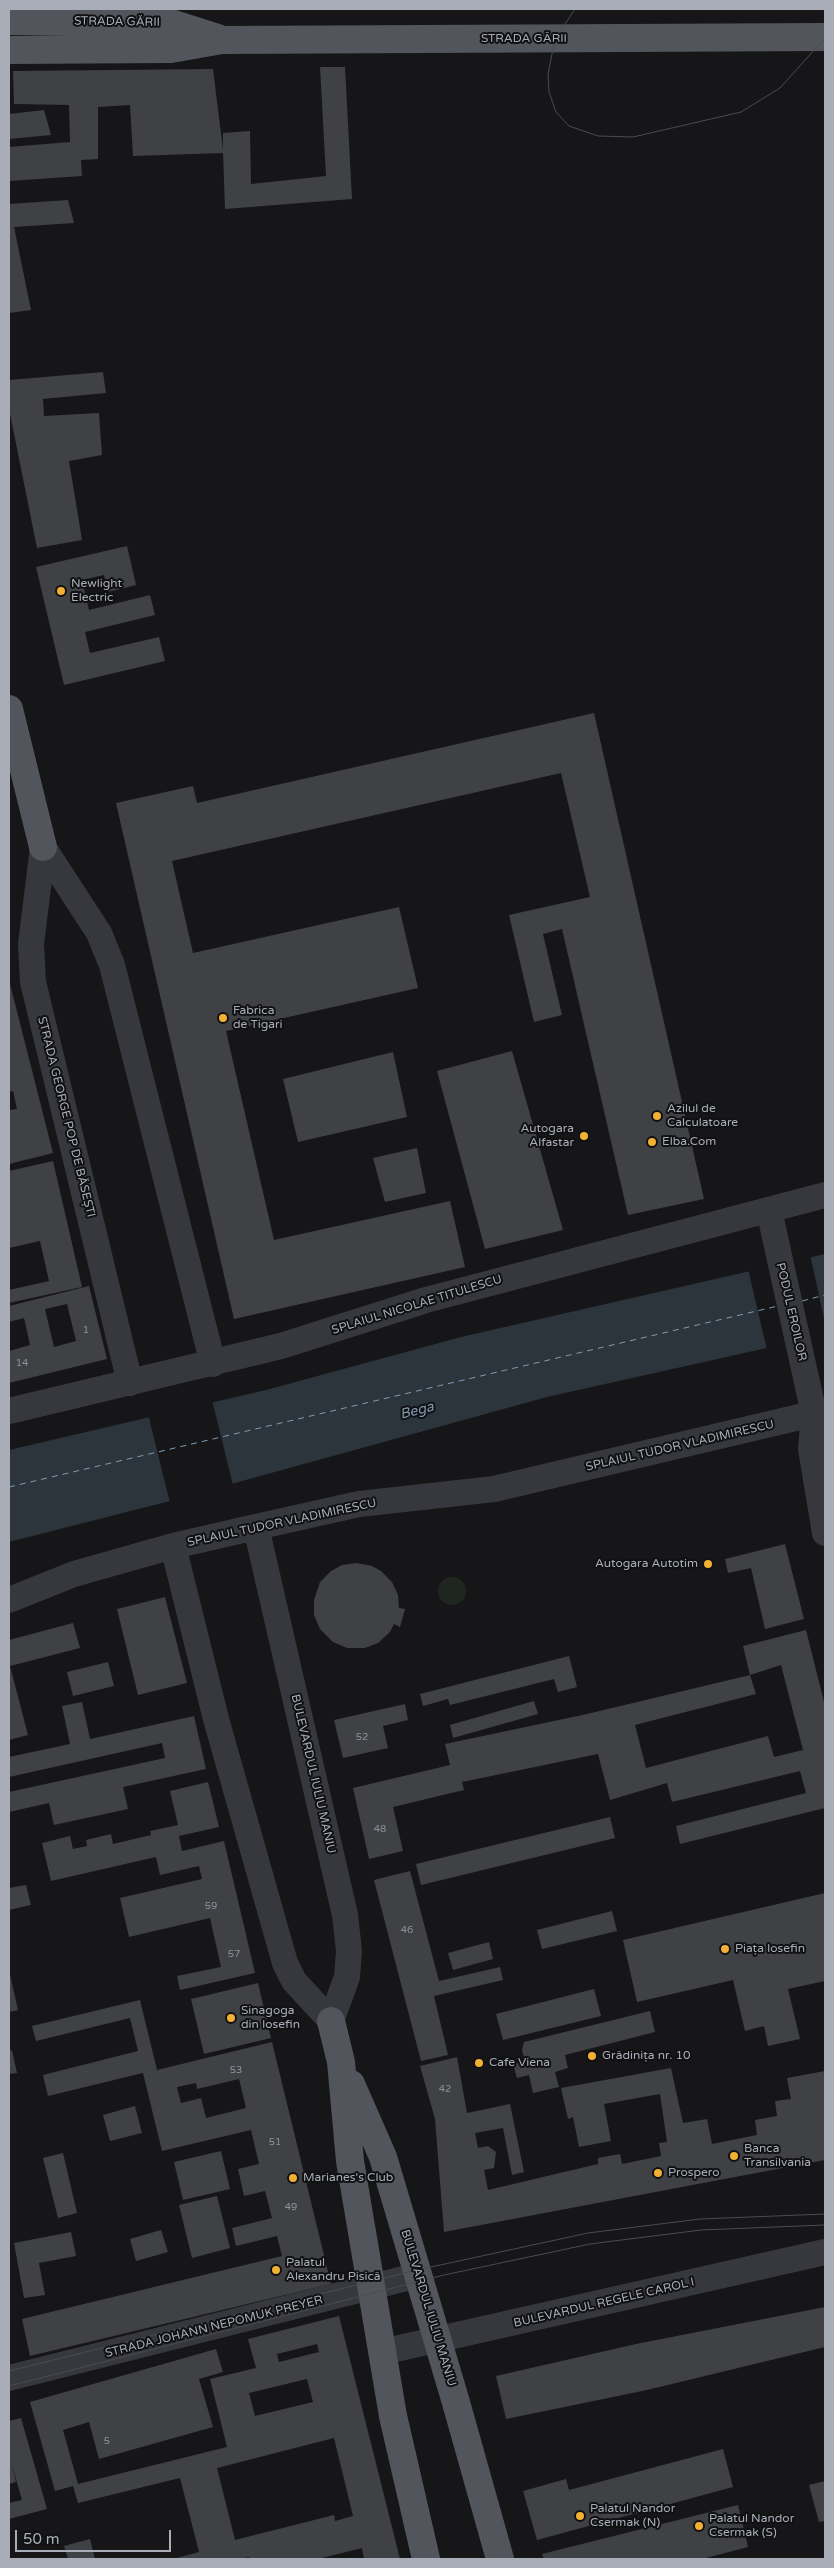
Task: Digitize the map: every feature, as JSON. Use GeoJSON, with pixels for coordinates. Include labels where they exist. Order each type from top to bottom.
{"type":"FeatureCollection","features":[{"type":"Feature","properties":{"kind":"main road","name":"STRADA GĂRII"},"geometry":{"type":"LineString","coordinates":[[9,21],[171,23],[222,40]]}},
{"type":"Feature","properties":{"kind":"main road","name":"STRADA GĂRII"},"geometry":{"type":"LineString","coordinates":[[9,50],[171,49],[222,40],[825,36]]}},
{"type":"Feature","properties":{"kind":"main road","name":"STRADA GEORGE POP DE BĂSEȘTI"},"geometry":{"type":"LineString","coordinates":[[9,709],[43,847]]}},
{"type":"Feature","properties":{"kind":"main road","name":"BULEVARDUL IULIU MANIU"},"geometry":{"type":"LineString","coordinates":[[331,2021],[342,2062],[383,2157],[438,2340],[500,2559]]}},
{"type":"Feature","properties":{"kind":"main road","name":"BULEVARDUL IULIU MANIU"},"geometry":{"type":"LineString","coordinates":[[342,2062],[350,2161],[371,2288],[393,2416],[426,2559]]}},
{"type":"Feature","properties":{"kind":"street","name":"STRADA GEORGE POP DE BĂSEȘTI"},"geometry":{"type":"LineString","coordinates":[[43,847],[99,933],[112,965],[213,1364]]}},
{"type":"Feature","properties":{"kind":"street","name":"STRADA GEORGE POP DE BĂSEȘTI"},"geometry":{"type":"LineString","coordinates":[[43,847],[31,944],[34,982],[130,1383]]}},
{"type":"Feature","properties":{"kind":"street","name":"SPLAIUL NICOLAE TITULESCU"},"geometry":{"type":"LineString","coordinates":[[9,1411],[213,1364],[281,1346],[426,1300],[825,1195]]}},
{"type":"Feature","properties":{"kind":"street","name":"PODUL EROILOR"},"geometry":{"type":"LineString","coordinates":[[769,1210],[807,1384],[821,1418],[812,1448],[825,1533]]}},
{"type":"Feature","properties":{"kind":"street","name":"SPLAIUL TUDOR VLADIMIRESCU"},"geometry":{"type":"LineString","coordinates":[[9,1600],[74,1574],[174,1546],[256,1527],[359,1504],[494,1489],[821,1418]]}},
{"type":"Feature","properties":{"kind":"street","name":"BULEVARDUL IULIU MANIU"},"geometry":{"type":"LineString","coordinates":[[174,1546],[216,1719],[285,1964],[294,1982],[331,2021],[347,1978],[349,1951],[345,1915],[256,1527]]}},
{"type":"Feature","properties":{"kind":"street","name":"BULEVARDUL REGELE CAROL I"},"geometry":{"type":"LineString","coordinates":[[382,2352],[825,2252]]}},
{"type":"Feature","properties":{"kind":"street","name":"STRADA JOHANN NEPOMUK PREYER"},"geometry":{"type":"LineString","coordinates":[[9,2378],[418,2275]]}},
{"type":"Feature","properties":{"kind":"shaded area"},"geometry":{"type":"Polygon","coordinates":[[[452,1577],[462,1581],[466,1591],[462,1601],[452,1605],[442,1601],[438,1591],[442,1581],[452,1577]]]}},
{"type":"Feature","properties":{"kind":"water","name":"Bega"},"geometry":{"type":"Polygon","coordinates":[[[825,1254],[825,1335],[547,1397],[166,1502],[9,1542],[9,1450],[266,1390],[461,1337],[825,1254]]]}},
{"type":"Feature","properties":{"kind":"pier"},"geometry":{"type":"Polygon","coordinates":[[[810,1254],[825,1323],[825,1337],[767,1350],[748,1269],[810,1254]]]}},
{"type":"Feature","properties":{"kind":"pier"},"geometry":{"type":"Polygon","coordinates":[[[212,1400],[233,1485],[170,1503],[148,1414],[212,1400]]]}},
{"type":"Feature","properties":{"kind":"building"},"geometry":{"type":"Polygon","coordinates":[[[320,67],[345,67],[352,199],[225,209],[223,153],[133,156],[130,105],[98,107],[98,159],[81,160],[82,176],[9,181],[9,147],[70,142],[69,105],[14,104],[13,71],[213,69],[223,150],[223,133],[250,131],[251,184],[326,176],[320,67]]]}},
{"type":"Feature","properties":{"kind":"building"},"geometry":{"type":"Polygon","coordinates":[[[44,110],[51,135],[9,139],[9,114],[44,110]]]}},
{"type":"Feature","properties":{"kind":"building"},"geometry":{"type":"Polygon","coordinates":[[[68,200],[74,223],[14,227],[31,310],[9,313],[9,204],[68,200]]]}},
{"type":"Feature","properties":{"kind":"building"},"geometry":{"type":"Polygon","coordinates":[[[103,372],[106,393],[43,399],[44,416],[99,413],[102,455],[69,461],[82,540],[37,548],[9,409],[9,380],[103,372]]]}},
{"type":"Feature","properties":{"kind":"building"},"geometry":{"type":"Polygon","coordinates":[[[127,546],[136,585],[108,592],[104,575],[82,580],[89,610],[150,595],[155,615],[85,632],[90,653],[159,637],[165,661],[64,685],[36,567],[127,546]]]}},
{"type":"Feature","properties":{"kind":"building","name":"Fabrica de Tigari"},"geometry":{"type":"Polygon","coordinates":[[[594,713],[704,1199],[628,1215],[562,929],[543,934],[562,1015],[534,1022],[509,915],[590,897],[561,773],[172,861],[193,953],[399,907],[418,988],[226,1031],[274,1240],[450,1201],[465,1267],[234,1319],[116,803],[193,786],[197,803],[594,713]]]}},
{"type":"Feature","properties":{"kind":"building"},"geometry":{"type":"Polygon","coordinates":[[[9,980],[53,1153],[9,1164],[9,1110],[17,1109],[13,1091],[9,1092],[9,980]]]}},
{"type":"Feature","properties":{"kind":"building"},"geometry":{"type":"Polygon","coordinates":[[[512,1051],[563,1230],[485,1249],[437,1071],[512,1051]]]}},
{"type":"Feature","properties":{"kind":"building"},"geometry":{"type":"Polygon","coordinates":[[[393,1052],[407,1117],[298,1142],[283,1079],[393,1052]]]}},
{"type":"Feature","properties":{"kind":"building"},"geometry":{"type":"Polygon","coordinates":[[[417,1148],[426,1193],[385,1202],[373,1158],[417,1148]]]}},
{"type":"Feature","properties":{"kind":"building"},"geometry":{"type":"Polygon","coordinates":[[[53,1161],[82,1287],[9,1303],[9,1290],[49,1281],[40,1241],[9,1248],[9,1171],[53,1161]]]}},
{"type":"Feature","properties":{"kind":"building"},"geometry":{"type":"Polygon","coordinates":[[[89,1286],[107,1359],[9,1383],[9,1351],[30,1345],[24,1318],[9,1322],[9,1306],[89,1286]],[[67,1304],[45,1309],[54,1347],[76,1341],[67,1304]]]}},
{"type":"Feature","properties":{"kind":"building"},"geometry":{"type":"Polygon","coordinates":[[[785,1544],[804,1619],[765,1629],[751,1568],[728,1573],[725,1559],[785,1544]]]}},
{"type":"Feature","properties":{"kind":"building"},"geometry":{"type":"Polygon","coordinates":[[[357,1563],[372,1566],[381,1571],[392,1582],[398,1595],[399,1608],[405,1609],[400,1627],[394,1624],[390,1632],[378,1643],[365,1648],[347,1648],[333,1642],[320,1629],[314,1615],[314,1600],[320,1582],[331,1571],[342,1565],[357,1563]]]}},
{"type":"Feature","properties":{"kind":"building"},"geometry":{"type":"Polygon","coordinates":[[[165,1597],[187,1683],[138,1695],[117,1609],[165,1597]]]}},
{"type":"Feature","properties":{"kind":"building"},"geometry":{"type":"Polygon","coordinates":[[[73,1623],[80,1648],[10,1666],[28,1735],[9,1740],[9,1640],[73,1623]]]}},
{"type":"Feature","properties":{"kind":"building"},"geometry":{"type":"Polygon","coordinates":[[[806,1630],[825,1706],[825,1808],[680,1844],[676,1826],[806,1793],[800,1771],[672,1802],[667,1783],[610,1800],[598,1754],[462,1782],[464,1790],[393,1807],[403,1851],[369,1859],[353,1788],[450,1765],[445,1744],[587,1714],[750,1675],[743,1646],[806,1630]],[[781,1665],[750,1675],[756,1694],[635,1725],[646,1768],[768,1736],[774,1757],[803,1750],[781,1665]]]}},
{"type":"Feature","properties":{"kind":"building"},"geometry":{"type":"Polygon","coordinates":[[[569,1656],[577,1687],[558,1692],[554,1679],[450,1705],[448,1699],[423,1706],[420,1694],[569,1656]]]}},
{"type":"Feature","properties":{"kind":"building"},"geometry":{"type":"Polygon","coordinates":[[[108,1662],[114,1686],[73,1696],[67,1672],[108,1662]]]}},
{"type":"Feature","properties":{"kind":"building"},"geometry":{"type":"Polygon","coordinates":[[[534,1701],[538,1714],[453,1738],[450,1725],[534,1701]]]}},
{"type":"Feature","properties":{"kind":"building"},"geometry":{"type":"Polygon","coordinates":[[[82,1702],[90,1739],[194,1716],[206,1769],[123,1787],[128,1809],[54,1825],[49,1803],[9,1812],[9,1792],[165,1758],[162,1743],[9,1777],[9,1757],[70,1744],[62,1706],[82,1702]]]}},
{"type":"Feature","properties":{"kind":"building"},"geometry":{"type":"Polygon","coordinates":[[[405,1704],[408,1720],[383,1726],[388,1748],[343,1758],[334,1720],[405,1704]]]}},
{"type":"Feature","properties":{"kind":"building"},"geometry":{"type":"Polygon","coordinates":[[[208,1782],[219,1827],[179,1836],[182,1851],[224,1841],[255,1973],[180,1990],[177,1976],[221,1967],[210,1918],[129,1937],[120,1898],[202,1879],[199,1866],[160,1875],[156,1857],[51,1881],[42,1843],[70,1836],[73,1849],[87,1846],[86,1840],[111,1834],[113,1844],[151,1835],[150,1831],[178,1825],[170,1791],[208,1782]]]}},
{"type":"Feature","properties":{"kind":"building"},"geometry":{"type":"Polygon","coordinates":[[[610,1817],[615,1838],[421,1885],[416,1864],[610,1817]]]}},
{"type":"Feature","properties":{"kind":"building"},"geometry":{"type":"Polygon","coordinates":[[[410,1871],[439,1981],[500,1967],[503,1980],[434,1996],[448,2055],[421,2061],[374,1880],[410,1871]]]}},
{"type":"Feature","properties":{"kind":"building"},"geometry":{"type":"Polygon","coordinates":[[[26,1885],[31,1905],[9,1910],[9,1888],[26,1885]]]}},
{"type":"Feature","properties":{"kind":"building","name":"Piața Iosefin"},"geometry":{"type":"Polygon","coordinates":[[[825,1893],[825,1981],[788,1989],[800,2039],[768,2046],[764,2026],[745,2031],[733,1980],[637,2002],[623,1940],[825,1893]]]}},
{"type":"Feature","properties":{"kind":"building"},"geometry":{"type":"Polygon","coordinates":[[[612,1911],[617,1931],[542,1949],[537,1930],[612,1911]]]}},
{"type":"Feature","properties":{"kind":"building"},"geometry":{"type":"Polygon","coordinates":[[[489,1942],[493,1959],[453,1970],[448,1953],[489,1942]]]}},
{"type":"Feature","properties":{"kind":"building"},"geometry":{"type":"Polygon","coordinates":[[[9,1970],[18,2010],[9,2012],[9,1970]]]}},
{"type":"Feature","properties":{"kind":"building","name":"Sinagoga din Iosefin"},"geometry":{"type":"Polygon","coordinates":[[[258,1983],[271,2038],[204,2054],[191,1999],[258,1983]]]}},
{"type":"Feature","properties":{"kind":"building"},"geometry":{"type":"Polygon","coordinates":[[[594,1989],[601,2016],[503,2040],[496,2014],[594,1989]]]}},
{"type":"Feature","properties":{"kind":"building"},"geometry":{"type":"Polygon","coordinates":[[[140,2000],[157,2070],[272,2042],[331,2284],[30,2356],[22,2319],[282,2256],[277,2236],[236,2246],[232,2228],[272,2218],[265,2191],[244,2196],[238,2169],[259,2164],[251,2130],[162,2151],[143,2073],[48,2096],[43,2075],[138,2051],[130,2018],[36,2041],[32,2026],[140,2000]],[[239,2079],[197,2089],[196,2083],[177,2087],[181,2103],[201,2098],[206,2118],[246,2108],[239,2079]]]}},
{"type":"Feature","properties":{"kind":"building"},"geometry":{"type":"Polygon","coordinates":[[[650,2011],[655,2032],[565,2055],[568,2068],[555,2072],[559,2087],[533,2093],[529,2075],[517,2078],[513,2064],[525,2061],[522,2050],[524,2042],[650,2011]]]}},
{"type":"Feature","properties":{"kind":"building"},"geometry":{"type":"Polygon","coordinates":[[[12,2050],[17,2073],[9,2074],[9,2051],[12,2050]]]}},
{"type":"Feature","properties":{"kind":"building"},"geometry":{"type":"Polygon","coordinates":[[[457,2057],[467,2113],[510,2104],[524,2172],[512,2175],[503,2128],[475,2133],[478,2148],[488,2146],[496,2152],[494,2168],[484,2170],[488,2190],[598,2164],[598,2158],[620,2154],[622,2164],[661,2156],[659,2143],[667,2142],[660,2094],[604,2104],[611,2141],[579,2147],[573,2117],[568,2119],[561,2088],[671,2068],[683,2123],[707,2119],[712,2144],[757,2135],[755,2120],[777,2116],[775,2101],[791,2099],[787,2078],[825,2071],[825,2160],[444,2232],[435,2119],[420,2066],[457,2057]]]}},
{"type":"Feature","properties":{"kind":"building"},"geometry":{"type":"Polygon","coordinates":[[[135,2106],[142,2133],[110,2141],[103,2115],[135,2106]]]}},
{"type":"Feature","properties":{"kind":"building"},"geometry":{"type":"Polygon","coordinates":[[[221,2151],[230,2189],[183,2200],[174,2162],[221,2151]]]}},
{"type":"Feature","properties":{"kind":"building"},"geometry":{"type":"Polygon","coordinates":[[[63,2153],[77,2213],[58,2218],[43,2158],[63,2153]]]}},
{"type":"Feature","properties":{"kind":"building"},"geometry":{"type":"Polygon","coordinates":[[[217,2196],[230,2248],[192,2258],[179,2205],[217,2196]]]}},
{"type":"Feature","properties":{"kind":"building"},"geometry":{"type":"Polygon","coordinates":[[[161,2230],[168,2252],[136,2261],[130,2239],[161,2230]]]}},
{"type":"Feature","properties":{"kind":"building"},"geometry":{"type":"Polygon","coordinates":[[[71,2232],[76,2256],[39,2263],[45,2295],[24,2298],[14,2243],[71,2232]]]}},
{"type":"Feature","properties":{"kind":"building"},"geometry":{"type":"Polygon","coordinates":[[[825,2307],[825,2347],[647,2390],[506,2419],[496,2376],[636,2344],[825,2307]]]}},
{"type":"Feature","properties":{"kind":"building"},"geometry":{"type":"Polygon","coordinates":[[[339,2316],[400,2559],[364,2559],[362,2548],[318,2559],[249,2559],[249,2557],[241,2559],[173,2559],[199,2552],[180,2478],[78,2503],[73,2486],[55,2491],[30,2402],[216,2349],[223,2372],[199,2379],[213,2427],[99,2459],[89,2422],[63,2430],[78,2484],[227,2447],[210,2379],[256,2368],[248,2339],[339,2316]],[[317,2344],[277,2354],[279,2362],[319,2352],[317,2344]],[[307,2379],[249,2393],[255,2416],[313,2402],[307,2379]],[[334,2438],[217,2468],[235,2540],[334,2515],[335,2521],[353,2516],[334,2438]]]}},
{"type":"Feature","properties":{"kind":"building"},"geometry":{"type":"Polygon","coordinates":[[[21,2418],[47,2509],[9,2519],[9,2503],[22,2500],[12,2465],[16,2482],[9,2484],[9,2421],[21,2418]]]}},
{"type":"Feature","properties":{"kind":"building","name":"Palatul Nandor Csermak (N)"},"geometry":{"type":"Polygon","coordinates":[[[723,2449],[733,2487],[537,2540],[523,2491],[566,2479],[569,2490],[723,2449]]]}},
{"type":"Feature","properties":{"kind":"building"},"geometry":{"type":"Polygon","coordinates":[[[825,2481],[825,2521],[819,2522],[809,2485],[825,2481]]]}},
{"type":"Feature","properties":{"kind":"building","name":"Palatul Nandor Csermak (S)"},"geometry":{"type":"Polygon","coordinates":[[[738,2505],[748,2547],[702,2559],[544,2559],[542,2554],[738,2505]]]}},
{"type":"Feature","properties":{"kind":"building"},"geometry":{"type":"Polygon","coordinates":[[[90,2539],[95,2559],[68,2559],[64,2546],[90,2539]]]}},
{"type":"Feature","properties":{"kind":"ferry route"},"geometry":{"type":"LineString","coordinates":[[802,1301],[825,1295]]}},
{"type":"Feature","properties":{"kind":"ferry route"},"geometry":{"type":"LineString","coordinates":[[9,1487],[778,1306]]}},
{"type":"Feature","properties":{"kind":"tram line"},"geometry":{"type":"LineString","coordinates":[[575,9],[555,39],[548,74],[549,92],[556,112],[569,126],[598,136],[633,137],[741,112],[780,88],[825,38]]}},
{"type":"Feature","properties":{"kind":"tram line"},"geometry":{"type":"LineString","coordinates":[[9,2371],[417,2270],[588,2233],[700,2219],[825,2214]]}},
{"type":"Feature","properties":{"kind":"tram line"},"geometry":{"type":"LineString","coordinates":[[9,2386],[444,2275],[590,2244],[701,2230],[825,2225]]}},
{"type":"Feature","properties":{"kind":"place","name":"Newlight Electric"},"geometry":{"type":"Point","coordinates":[61,591]}},
{"type":"Feature","properties":{"kind":"place","name":"Fabrica de Tigari"},"geometry":{"type":"Point","coordinates":[223,1018]}},
{"type":"Feature","properties":{"kind":"place","name":"Azilul de Calculatoare"},"geometry":{"type":"Point","coordinates":[657,1116]}},
{"type":"Feature","properties":{"kind":"place","name":"Autogara Alfastar"},"geometry":{"type":"Point","coordinates":[584,1136]}},
{"type":"Feature","properties":{"kind":"place","name":"Elba.Com"},"geometry":{"type":"Point","coordinates":[652,1142]}},
{"type":"Feature","properties":{"kind":"place","name":"Autogara Autotim"},"geometry":{"type":"Point","coordinates":[708,1564]}},
{"type":"Feature","properties":{"kind":"place","name":"Piața Iosefin"},"geometry":{"type":"Point","coordinates":[725,1949]}},
{"type":"Feature","properties":{"kind":"place","name":"Sinagoga din Iosefin"},"geometry":{"type":"Point","coordinates":[231,2018]}},
{"type":"Feature","properties":{"kind":"place","name":"Grădinița nr. 10"},"geometry":{"type":"Point","coordinates":[592,2056]}},
{"type":"Feature","properties":{"kind":"place","name":"Cafe Viena"},"geometry":{"type":"Point","coordinates":[479,2063]}},
{"type":"Feature","properties":{"kind":"place","name":"Banca Transilvania"},"geometry":{"type":"Point","coordinates":[734,2156]}},
{"type":"Feature","properties":{"kind":"place","name":"Prospero"},"geometry":{"type":"Point","coordinates":[658,2173]}},
{"type":"Feature","properties":{"kind":"place","name":"Marianes's Club"},"geometry":{"type":"Point","coordinates":[293,2178]}},
{"type":"Feature","properties":{"kind":"place","name":"Palatul Alexandru Pisică"},"geometry":{"type":"Point","coordinates":[276,2270]}},
{"type":"Feature","properties":{"kind":"place","name":"Palatul Nandor Csermak (N)"},"geometry":{"type":"Point","coordinates":[580,2516]}},
{"type":"Feature","properties":{"kind":"place","name":"Palatul Nandor Csermak (S)"},"geometry":{"type":"Point","coordinates":[699,2526]}}]}
